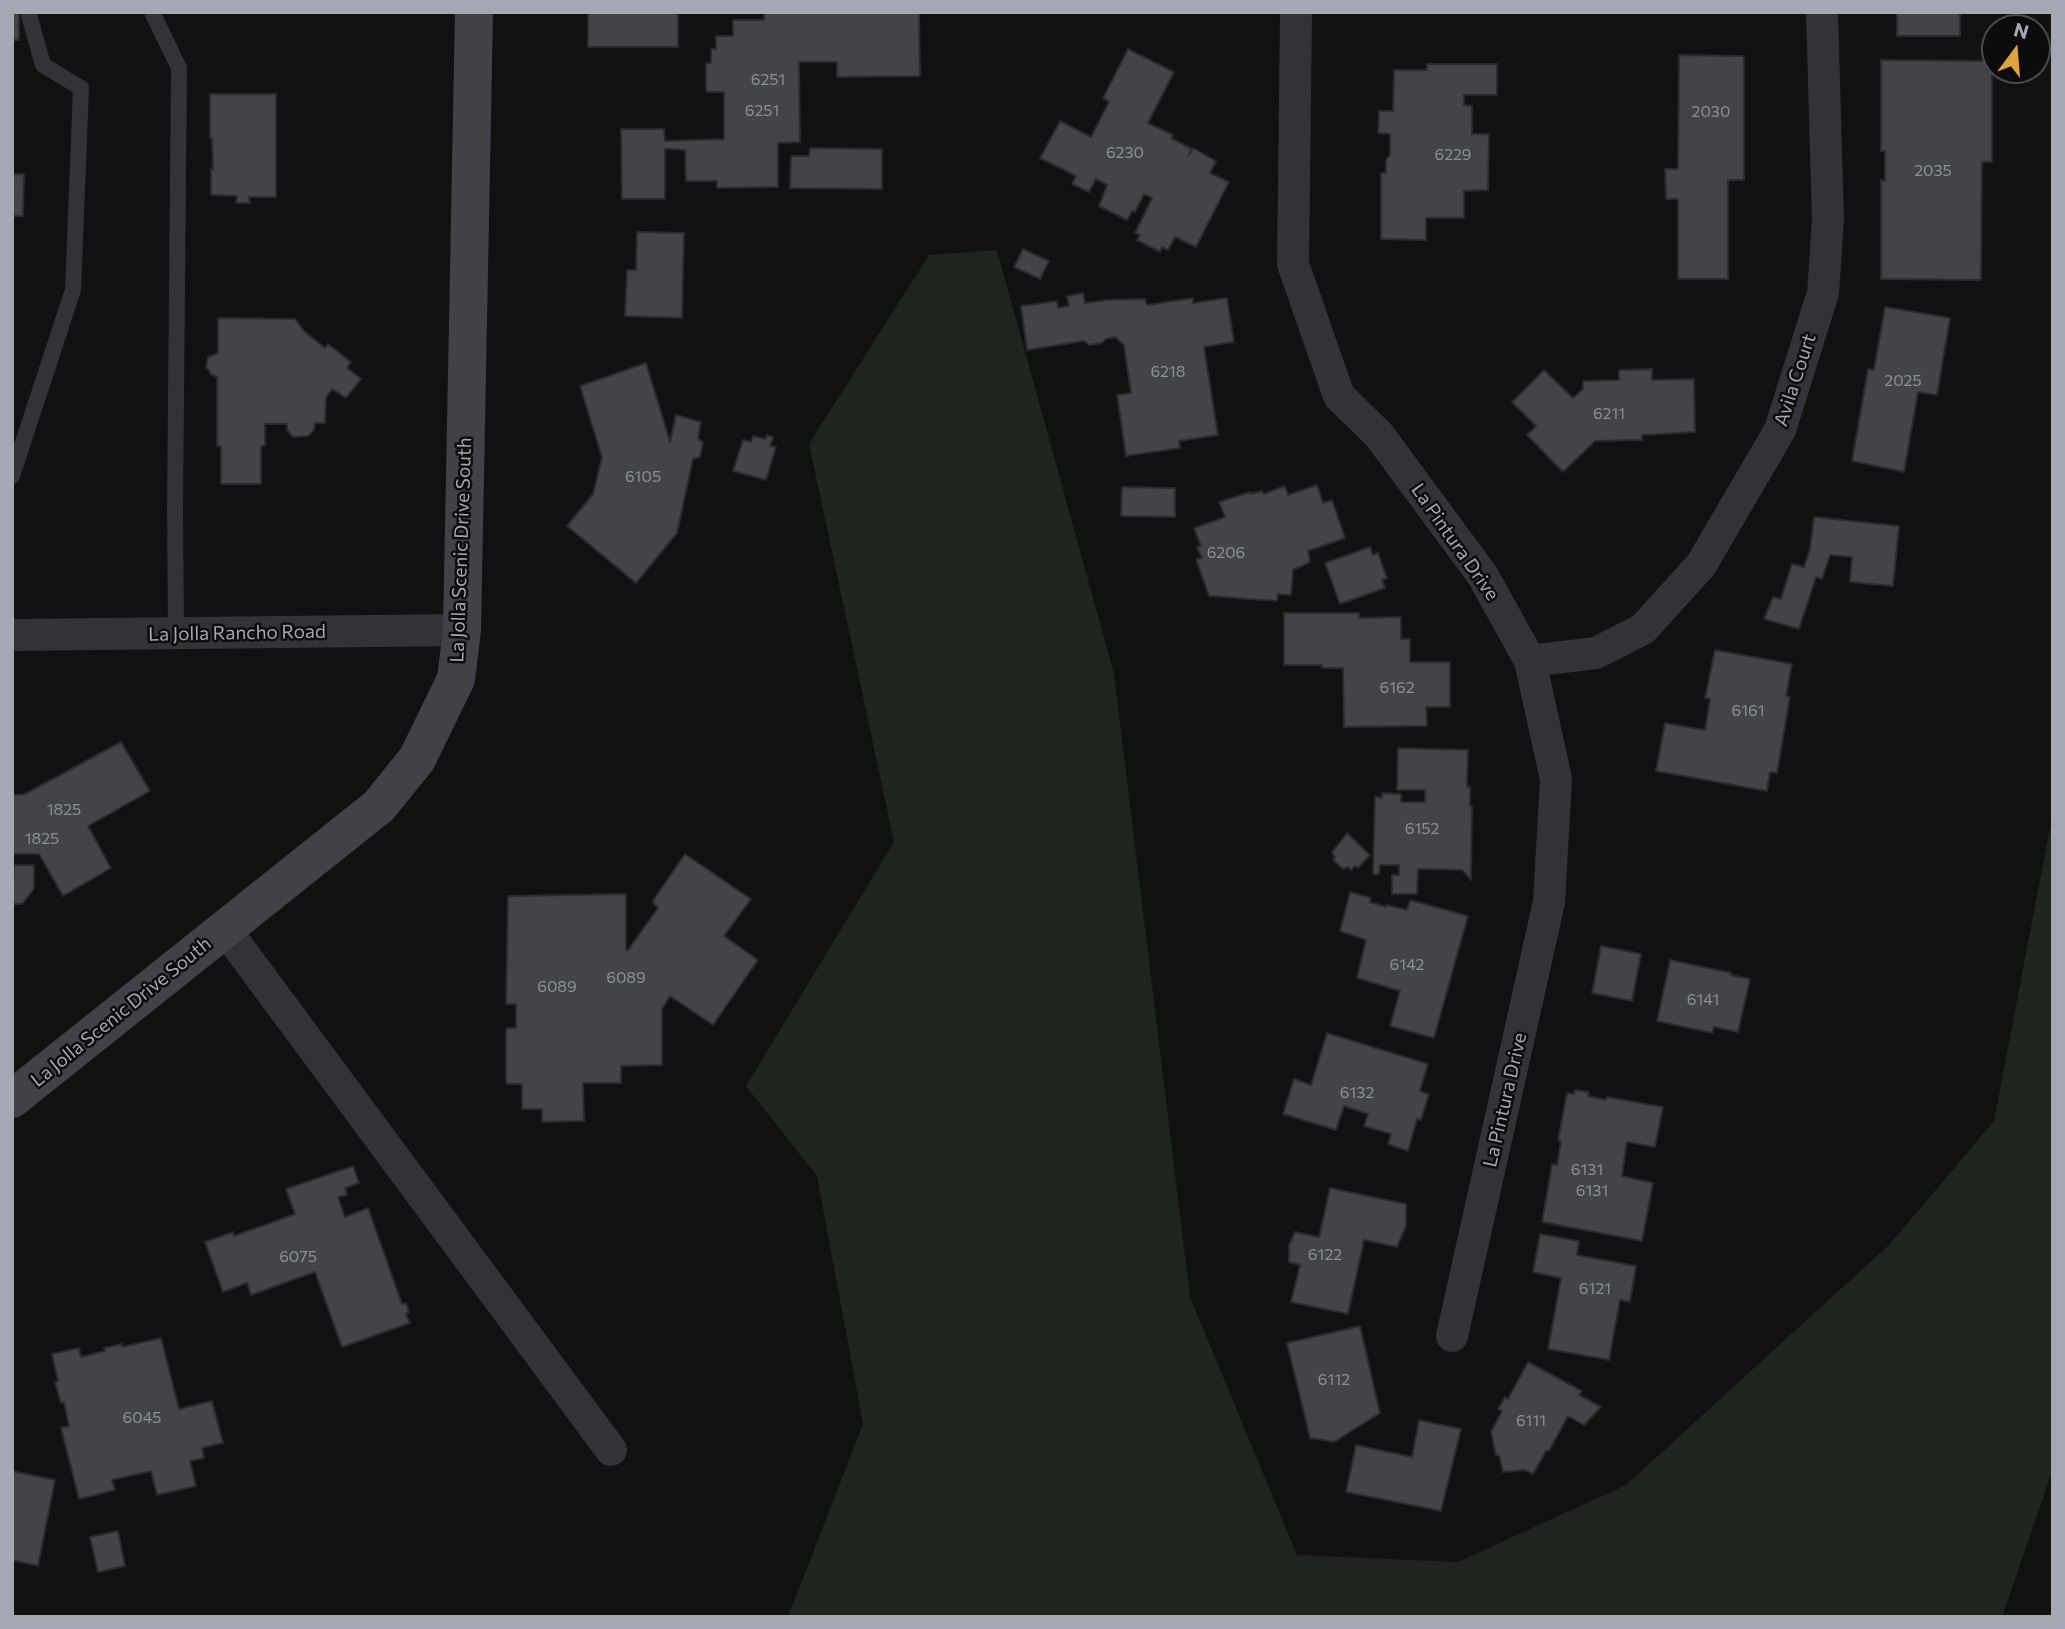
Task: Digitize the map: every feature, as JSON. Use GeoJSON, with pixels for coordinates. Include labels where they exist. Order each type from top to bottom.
{"type":"FeatureCollection","features":[{"type":"Feature","properties":{"kind":"street","name":"La Jolla Scenic Drive South"},"geometry":{"type":"LineString","coordinates":[[12,1099],[379,806],[417,759],[456,679],[462,630],[474,12]]}},
{"type":"Feature","properties":{"kind":"street","name":"La Pintura Drive"},"geometry":{"type":"LineString","coordinates":[[1296,12],[1293,264],[1339,396],[1379,435],[1483,576],[1530,661],[1556,779],[1549,902],[1452,1336]]}},
{"type":"Feature","properties":{"kind":"street","name":"Avila Court"},"geometry":{"type":"LineString","coordinates":[[1530,661],[1596,653],[1643,629],[1701,565],[1780,430],[1823,293],[1828,219],[1822,12]]}},
{"type":"Feature","properties":{"kind":"street","name":"La Jolla Rancho Road"},"geometry":{"type":"LineString","coordinates":[[12,635],[462,630]]}},
{"type":"Feature","properties":{"kind":"street"},"geometry":{"type":"LineString","coordinates":[[225,929],[611,1450]]}},
{"type":"Feature","properties":{"kind":"lane"},"geometry":{"type":"LineString","coordinates":[[12,476],[72,290],[81,88],[43,65],[30,12]]}},
{"type":"Feature","properties":{"kind":"lane"},"geometry":{"type":"LineString","coordinates":[[152,12],[179,68],[176,633]]}},
{"type":"Feature","properties":{"kind":"shaded area"},"geometry":{"type":"Polygon","coordinates":[[[997,250],[1114,674],[1190,1297],[1297,1555],[1458,1562],[1626,1485],[1890,1244],[1994,1121],[2053,812],[2053,1469],[2002,1617],[788,1617],[863,1424],[817,1176],[746,1086],[894,842],[809,444],[929,255],[997,250]]]}},
{"type":"Feature","properties":{"kind":"building"},"geometry":{"type":"Polygon","coordinates":[[[12,12],[19,12],[19,40],[12,40],[12,12]]]}},
{"type":"Feature","properties":{"kind":"building"},"geometry":{"type":"Polygon","coordinates":[[[588,12],[678,12],[678,47],[588,47],[588,12]]]}},
{"type":"Feature","properties":{"kind":"building"},"geometry":{"type":"Polygon","coordinates":[[[764,12],[919,12],[920,76],[837,77],[837,62],[799,62],[800,142],[778,143],[778,187],[717,188],[717,181],[686,181],[685,150],[665,149],[665,199],[622,199],[621,129],[664,129],[665,141],[724,139],[724,92],[706,92],[706,63],[711,63],[711,49],[716,49],[716,36],[733,36],[733,20],[764,20],[764,12]]]}},
{"type":"Feature","properties":{"kind":"building"},"geometry":{"type":"Polygon","coordinates":[[[1897,12],[1960,12],[1960,36],[1897,36],[1897,12]]]}},
{"type":"Feature","properties":{"kind":"building"},"geometry":{"type":"Polygon","coordinates":[[[1128,49],[1174,72],[1148,123],[1173,135],[1171,138],[1192,149],[1189,155],[1193,148],[1216,161],[1210,173],[1229,182],[1196,247],[1175,237],[1168,250],[1162,247],[1160,252],[1137,240],[1140,235],[1135,233],[1152,198],[1144,194],[1135,212],[1132,211],[1127,220],[1099,206],[1107,185],[1096,179],[1089,192],[1072,184],[1076,176],[1040,158],[1060,121],[1091,137],[1109,102],[1103,98],[1128,49]]]}},
{"type":"Feature","properties":{"kind":"building"},"geometry":{"type":"Polygon","coordinates":[[[1679,55],[1744,56],[1744,180],[1728,180],[1728,279],[1678,279],[1678,199],[1666,199],[1665,169],[1678,169],[1679,55]]]}},
{"type":"Feature","properties":{"kind":"building"},"geometry":{"type":"Polygon","coordinates":[[[1881,60],[1981,61],[1981,84],[1992,84],[1992,162],[1982,162],[1981,280],[1881,279],[1881,180],[1885,181],[1885,151],[1881,151],[1881,60]]]}},
{"type":"Feature","properties":{"kind":"building"},"geometry":{"type":"Polygon","coordinates":[[[1427,64],[1497,64],[1497,95],[1464,95],[1464,105],[1472,106],[1472,134],[1489,134],[1488,190],[1464,191],[1464,218],[1426,218],[1426,240],[1381,239],[1381,173],[1386,173],[1386,160],[1390,155],[1390,134],[1378,133],[1379,111],[1393,111],[1394,70],[1427,70],[1427,64]]]}},
{"type":"Feature","properties":{"kind":"building"},"geometry":{"type":"Polygon","coordinates":[[[210,94],[276,94],[276,197],[249,197],[250,203],[236,203],[237,196],[211,195],[211,168],[213,169],[210,94]]]}},
{"type":"Feature","properties":{"kind":"building"},"geometry":{"type":"Polygon","coordinates":[[[810,148],[882,149],[882,189],[790,188],[791,156],[809,156],[810,148]]]}},
{"type":"Feature","properties":{"kind":"building"},"geometry":{"type":"Polygon","coordinates":[[[12,174],[24,174],[23,216],[12,216],[12,174]]]}},
{"type":"Feature","properties":{"kind":"building"},"geometry":{"type":"Polygon","coordinates":[[[637,232],[684,233],[682,318],[625,316],[627,270],[636,270],[637,232]]]}},
{"type":"Feature","properties":{"kind":"building"},"geometry":{"type":"Polygon","coordinates":[[[1023,249],[1049,261],[1040,279],[1014,267],[1023,249]]]}},
{"type":"Feature","properties":{"kind":"building"},"geometry":{"type":"Polygon","coordinates":[[[1083,293],[1085,303],[1145,299],[1147,305],[1193,298],[1193,303],[1227,298],[1234,342],[1204,347],[1218,435],[1179,441],[1180,448],[1126,456],[1117,395],[1131,393],[1124,345],[1115,337],[1089,345],[1084,341],[1027,350],[1021,306],[1057,301],[1058,308],[1069,306],[1067,296],[1083,293]]]}},
{"type":"Feature","properties":{"kind":"building"},"geometry":{"type":"Polygon","coordinates":[[[1885,307],[1950,318],[1937,395],[1918,392],[1904,472],[1852,461],[1868,369],[1874,370],[1885,307]]]}},
{"type":"Feature","properties":{"kind":"building"},"geometry":{"type":"Polygon","coordinates":[[[218,318],[295,319],[304,331],[325,348],[328,344],[351,362],[347,368],[361,379],[346,398],[332,389],[326,398],[325,423],[315,423],[314,430],[308,436],[293,437],[287,430],[287,424],[265,424],[265,446],[261,446],[261,484],[221,484],[221,446],[217,446],[217,377],[206,367],[208,357],[218,353],[218,318]]]}},
{"type":"Feature","properties":{"kind":"building"},"geometry":{"type":"Polygon","coordinates":[[[646,363],[670,442],[676,415],[701,422],[698,438],[703,443],[700,457],[693,459],[677,533],[636,583],[567,526],[593,494],[602,457],[580,386],[646,363]]]}},
{"type":"Feature","properties":{"kind":"building"},"geometry":{"type":"Polygon","coordinates":[[[1652,369],[1652,380],[1694,379],[1695,432],[1642,435],[1642,440],[1595,441],[1563,472],[1527,435],[1536,426],[1512,402],[1544,370],[1573,398],[1583,389],[1583,381],[1619,380],[1619,370],[1652,369]]]}},
{"type":"Feature","properties":{"kind":"building"},"geometry":{"type":"Polygon","coordinates":[[[767,435],[773,437],[770,446],[776,447],[766,480],[733,471],[743,440],[751,442],[753,436],[765,439],[767,435]]]}},
{"type":"Feature","properties":{"kind":"building"},"geometry":{"type":"Polygon","coordinates":[[[1317,485],[1323,503],[1332,500],[1345,538],[1308,551],[1310,562],[1293,570],[1291,595],[1278,594],[1277,601],[1209,596],[1196,559],[1202,558],[1197,547],[1201,546],[1194,528],[1225,517],[1219,502],[1250,492],[1262,491],[1264,494],[1285,486],[1288,495],[1317,485]]]}},
{"type":"Feature","properties":{"kind":"building"},"geometry":{"type":"Polygon","coordinates":[[[1122,487],[1175,488],[1175,517],[1121,516],[1122,487]]]}},
{"type":"Feature","properties":{"kind":"building"},"geometry":{"type":"Polygon","coordinates":[[[1814,517],[1899,526],[1893,586],[1850,582],[1852,557],[1830,555],[1822,579],[1816,577],[1799,629],[1764,619],[1773,597],[1781,599],[1792,564],[1804,567],[1810,549],[1814,517]]]}},
{"type":"Feature","properties":{"kind":"building"},"geometry":{"type":"Polygon","coordinates":[[[1370,547],[1373,555],[1378,553],[1387,578],[1382,580],[1385,588],[1340,604],[1325,563],[1370,547]]]}},
{"type":"Feature","properties":{"kind":"building"},"geometry":{"type":"Polygon","coordinates":[[[1284,613],[1359,613],[1359,618],[1401,617],[1401,639],[1410,639],[1410,662],[1450,662],[1450,707],[1426,707],[1427,726],[1344,727],[1343,668],[1284,665],[1284,613]]]}},
{"type":"Feature","properties":{"kind":"building"},"geometry":{"type":"Polygon","coordinates":[[[1715,650],[1792,664],[1786,696],[1790,697],[1777,773],[1770,772],[1767,791],[1656,771],[1665,723],[1705,730],[1710,699],[1705,698],[1715,650]]]}},
{"type":"Feature","properties":{"kind":"building"},"geometry":{"type":"Polygon","coordinates":[[[121,742],[150,791],[88,826],[111,868],[63,896],[39,854],[12,854],[12,795],[25,794],[121,742]]]}},
{"type":"Feature","properties":{"kind":"building"},"geometry":{"type":"Polygon","coordinates":[[[1398,748],[1468,750],[1467,787],[1470,787],[1472,806],[1471,880],[1462,870],[1418,869],[1417,894],[1392,894],[1392,875],[1399,875],[1399,865],[1380,865],[1379,874],[1373,874],[1375,796],[1382,798],[1382,793],[1401,794],[1401,802],[1425,802],[1425,790],[1397,790],[1398,748]]]}},
{"type":"Feature","properties":{"kind":"building"},"geometry":{"type":"Polygon","coordinates":[[[1347,833],[1370,855],[1358,868],[1355,866],[1351,870],[1348,867],[1343,869],[1333,860],[1335,858],[1332,852],[1347,833]]]}},
{"type":"Feature","properties":{"kind":"building"},"geometry":{"type":"Polygon","coordinates":[[[685,854],[751,899],[724,936],[758,960],[713,1025],[670,996],[662,1009],[662,1065],[621,1066],[621,1083],[583,1083],[584,1121],[542,1122],[542,1109],[522,1109],[522,1084],[506,1084],[506,1028],[516,1028],[516,1004],[506,1004],[508,896],[626,894],[628,950],[658,908],[653,903],[654,899],[685,854]]]}},
{"type":"Feature","properties":{"kind":"building"},"geometry":{"type":"Polygon","coordinates":[[[14,865],[34,865],[34,889],[22,904],[12,904],[14,865]]]}},
{"type":"Feature","properties":{"kind":"building"},"geometry":{"type":"Polygon","coordinates":[[[1350,892],[1371,898],[1370,902],[1386,907],[1387,905],[1407,910],[1410,900],[1468,916],[1434,1038],[1390,1026],[1400,991],[1357,978],[1366,940],[1340,931],[1350,892]]]}},
{"type":"Feature","properties":{"kind":"building"},"geometry":{"type":"Polygon","coordinates":[[[1601,946],[1641,954],[1632,1001],[1592,993],[1601,946]]]}},
{"type":"Feature","properties":{"kind":"building"},"geometry":{"type":"Polygon","coordinates":[[[1670,960],[1750,979],[1738,1032],[1714,1027],[1712,1033],[1657,1021],[1670,960]]]}},
{"type":"Feature","properties":{"kind":"building"},"geometry":{"type":"Polygon","coordinates":[[[1327,1033],[1428,1064],[1420,1091],[1429,1094],[1421,1120],[1417,1119],[1408,1151],[1388,1144],[1391,1134],[1364,1126],[1368,1114],[1344,1106],[1336,1130],[1283,1114],[1294,1079],[1311,1085],[1327,1033]]]}},
{"type":"Feature","properties":{"kind":"building"},"geometry":{"type":"Polygon","coordinates":[[[1575,1090],[1589,1092],[1588,1096],[1606,1100],[1607,1097],[1663,1107],[1655,1147],[1627,1142],[1626,1147],[1622,1176],[1653,1183],[1642,1241],[1542,1222],[1552,1164],[1557,1165],[1561,1141],[1558,1140],[1567,1093],[1574,1094],[1575,1090]]]}},
{"type":"Feature","properties":{"kind":"building"},"geometry":{"type":"Polygon","coordinates":[[[353,1166],[359,1183],[345,1188],[347,1195],[338,1197],[345,1217],[368,1208],[402,1304],[406,1303],[409,1312],[406,1314],[410,1323],[342,1347],[315,1272],[251,1295],[247,1283],[223,1292],[205,1242],[233,1232],[234,1236],[295,1214],[286,1189],[353,1166]]]}},
{"type":"Feature","properties":{"kind":"building"},"geometry":{"type":"Polygon","coordinates":[[[1330,1188],[1406,1204],[1406,1226],[1397,1247],[1364,1240],[1348,1314],[1291,1302],[1300,1265],[1289,1262],[1289,1245],[1295,1232],[1319,1237],[1330,1188]]]}},
{"type":"Feature","properties":{"kind":"building"},"geometry":{"type":"Polygon","coordinates":[[[1540,1234],[1579,1241],[1577,1255],[1636,1266],[1630,1302],[1620,1300],[1609,1360],[1548,1349],[1561,1278],[1533,1272],[1540,1234]]]}},
{"type":"Feature","properties":{"kind":"building"},"geometry":{"type":"Polygon","coordinates":[[[1360,1326],[1380,1413],[1334,1442],[1310,1438],[1287,1343],[1360,1326]]]}},
{"type":"Feature","properties":{"kind":"building"},"geometry":{"type":"Polygon","coordinates":[[[161,1338],[179,1409],[212,1401],[223,1443],[202,1448],[204,1458],[190,1461],[196,1486],[157,1495],[151,1471],[112,1480],[115,1490],[79,1499],[61,1428],[69,1426],[64,1402],[61,1403],[55,1382],[58,1381],[52,1354],[79,1348],[81,1357],[105,1351],[104,1348],[122,1344],[122,1347],[161,1338]]]}},
{"type":"Feature","properties":{"kind":"building"},"geometry":{"type":"Polygon","coordinates":[[[1528,1362],[1582,1391],[1579,1395],[1601,1407],[1584,1425],[1568,1416],[1533,1474],[1525,1470],[1503,1472],[1491,1432],[1502,1411],[1498,1409],[1505,1397],[1508,1399],[1528,1362]]]}},
{"type":"Feature","properties":{"kind":"building"},"geometry":{"type":"Polygon","coordinates":[[[1419,1420],[1461,1429],[1441,1511],[1346,1492],[1356,1445],[1412,1457],[1419,1420]]]}},
{"type":"Feature","properties":{"kind":"building"},"geometry":{"type":"Polygon","coordinates":[[[12,1471],[55,1480],[38,1566],[12,1560],[12,1471]]]}},
{"type":"Feature","properties":{"kind":"building"},"geometry":{"type":"Polygon","coordinates":[[[118,1531],[125,1566],[98,1572],[90,1537],[118,1531]]]}}]}
